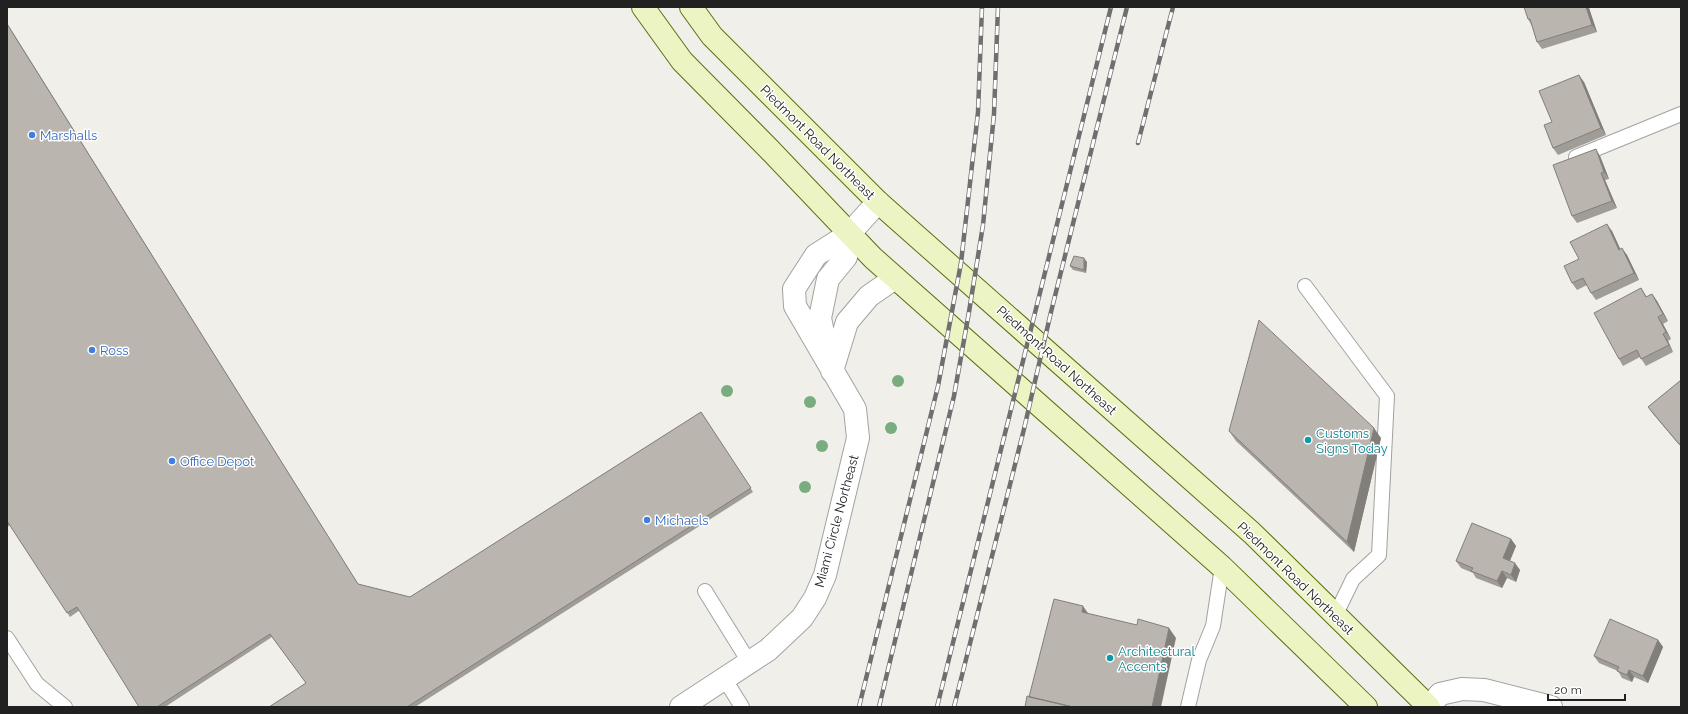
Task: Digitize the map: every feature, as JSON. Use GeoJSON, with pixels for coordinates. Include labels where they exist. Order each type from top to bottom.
{"type":"FeatureCollection","features":[{"type":"Feature","properties":{"kind":"main road"},"geometry":{"type":"LineString","coordinates":[[643,7],[682,61],[769,149],[849,234],[894,278],[1017,384],[1222,567],[1366,707]]}},
{"type":"Feature","properties":{"kind":"main road","name":"Piedmont Road Northeast"},"geometry":{"type":"LineString","coordinates":[[691,7],[712,36],[878,202],[1252,533],[1335,616],[1430,707]]}},
{"type":"Feature","properties":{"kind":"street","name":"Miami Circle Northeast"},"geometry":{"type":"LineString","coordinates":[[680,707],[768,650],[802,618],[815,598],[825,575],[858,438],[855,409],[832,372],[795,306],[794,289],[816,255],[849,234],[878,202]]}},
{"type":"Feature","properties":{"kind":"street","name":"Miami Circle Northeast"},"geometry":{"type":"LineString","coordinates":[[832,372],[820,318],[828,279],[846,257],[849,234]]}},
{"type":"Feature","properties":{"kind":"street"},"geometry":{"type":"LineString","coordinates":[[832,372],[847,322],[869,296],[894,278]]}},
{"type":"Feature","properties":{"kind":"street"},"geometry":{"type":"LineString","coordinates":[[1430,707],[1440,694],[1462,689],[1484,690],[1551,707]]}},
{"type":"Feature","properties":{"kind":"lane"},"geometry":{"type":"LineString","coordinates":[[1565,162],[1681,114]]}},
{"type":"Feature","properties":{"kind":"lane"},"geometry":{"type":"LineString","coordinates":[[1305,286],[1387,396],[1379,555],[1353,579],[1335,616]]}},
{"type":"Feature","properties":{"kind":"lane"},"geometry":{"type":"LineString","coordinates":[[1188,707],[1199,660],[1213,626],[1222,567]]}},
{"type":"Feature","properties":{"kind":"lane"},"geometry":{"type":"LineString","coordinates":[[705,591],[749,662]]}},
{"type":"Feature","properties":{"kind":"lane"},"geometry":{"type":"LineString","coordinates":[[7,638],[37,684],[65,707]]}},
{"type":"Feature","properties":{"kind":"lane"},"geometry":{"type":"LineString","coordinates":[[724,678],[742,707]]}},
{"type":"Feature","properties":{"kind":"building"},"geometry":{"type":"Polygon","coordinates":[[[1524,7],[1586,7],[1592,25],[1537,42],[1530,19],[1528,19],[1524,7]]]}},
{"type":"Feature","properties":{"kind":"building"},"geometry":{"type":"Polygon","coordinates":[[[7,24],[358,584],[410,597],[701,412],[751,488],[407,707],[269,707],[306,683],[270,634],[157,707],[139,707],[77,607],[67,613],[7,521],[7,24]]]}},
{"type":"Feature","properties":{"kind":"building"},"geometry":{"type":"Polygon","coordinates":[[[1579,75],[1601,128],[1553,148],[1544,125],[1552,122],[1539,91],[1579,75]]]}},
{"type":"Feature","properties":{"kind":"building"},"geometry":{"type":"Polygon","coordinates":[[[1596,149],[1604,172],[1601,173],[1612,201],[1572,216],[1553,165],[1596,149]]]}},
{"type":"Feature","properties":{"kind":"building"},"geometry":{"type":"Polygon","coordinates":[[[1607,224],[1619,250],[1622,248],[1634,273],[1591,293],[1583,278],[1572,283],[1564,266],[1579,259],[1570,242],[1607,224]]]}},
{"type":"Feature","properties":{"kind":"building"},"geometry":{"type":"Polygon","coordinates":[[[1074,256],[1084,258],[1084,270],[1070,266],[1074,256]]]}},
{"type":"Feature","properties":{"kind":"building"},"geometry":{"type":"Polygon","coordinates":[[[1641,288],[1646,297],[1652,294],[1663,314],[1658,317],[1666,332],[1663,334],[1669,345],[1641,359],[1637,350],[1619,359],[1594,313],[1641,288]]]}},
{"type":"Feature","properties":{"kind":"building","name":"Customs Signs Today"},"geometry":{"type":"Polygon","coordinates":[[[1259,320],[1374,428],[1347,542],[1229,431],[1259,320]]]}},
{"type":"Feature","properties":{"kind":"building"},"geometry":{"type":"Polygon","coordinates":[[[1681,380],[1681,443],[1679,444],[1648,407],[1681,380]]]}},
{"type":"Feature","properties":{"kind":"building"},"geometry":{"type":"Polygon","coordinates":[[[1472,523],[1511,539],[1503,558],[1515,563],[1511,575],[1502,571],[1497,581],[1471,571],[1473,568],[1456,561],[1472,523]]]}},
{"type":"Feature","properties":{"kind":"building","name":"Architectural Accents"},"geometry":{"type":"Polygon","coordinates":[[[1054,599],[1083,606],[1082,612],[1137,625],[1138,619],[1169,628],[1152,707],[1073,707],[1029,697],[1054,599]]]}},
{"type":"Feature","properties":{"kind":"building"},"geometry":{"type":"Polygon","coordinates":[[[1610,619],[1658,640],[1643,676],[1629,670],[1627,675],[1617,671],[1619,667],[1594,656],[1610,619]]]}},
{"type":"Feature","properties":{"kind":"building"},"geometry":{"type":"Polygon","coordinates":[[[1027,696],[1073,707],[1025,707],[1027,696]]]}},
{"type":"Feature","properties":{"kind":"railway"},"geometry":{"type":"LineString","coordinates":[[859,707],[938,386],[961,263],[978,112],[982,7]]}},
{"type":"Feature","properties":{"kind":"railway"},"geometry":{"type":"LineString","coordinates":[[879,707],[954,396],[969,312],[983,225],[994,114],[998,7]]}},
{"type":"Feature","properties":{"kind":"railway"},"geometry":{"type":"LineString","coordinates":[[937,707],[1111,7]]}},
{"type":"Feature","properties":{"kind":"railway"},"geometry":{"type":"LineString","coordinates":[[954,707],[1024,429],[1051,312],[1127,7]]}},
{"type":"Feature","properties":{"kind":"railway"},"geometry":{"type":"LineString","coordinates":[[1138,143],[1173,7]]}},
{"type":"Feature","properties":{"kind":"place","name":"Marshalls"},"geometry":{"type":"Point","coordinates":[32,135]}},
{"type":"Feature","properties":{"kind":"place","name":"Ross"},"geometry":{"type":"Point","coordinates":[92,350]}},
{"type":"Feature","properties":{"kind":"place","name":"Customs Signs Today"},"geometry":{"type":"Point","coordinates":[1308,440]}},
{"type":"Feature","properties":{"kind":"place","name":"Office Depot"},"geometry":{"type":"Point","coordinates":[172,461]}},
{"type":"Feature","properties":{"kind":"place","name":"Michaels"},"geometry":{"type":"Point","coordinates":[647,520]}},
{"type":"Feature","properties":{"kind":"place","name":"Architectural Accents"},"geometry":{"type":"Point","coordinates":[1110,658]}}]}
